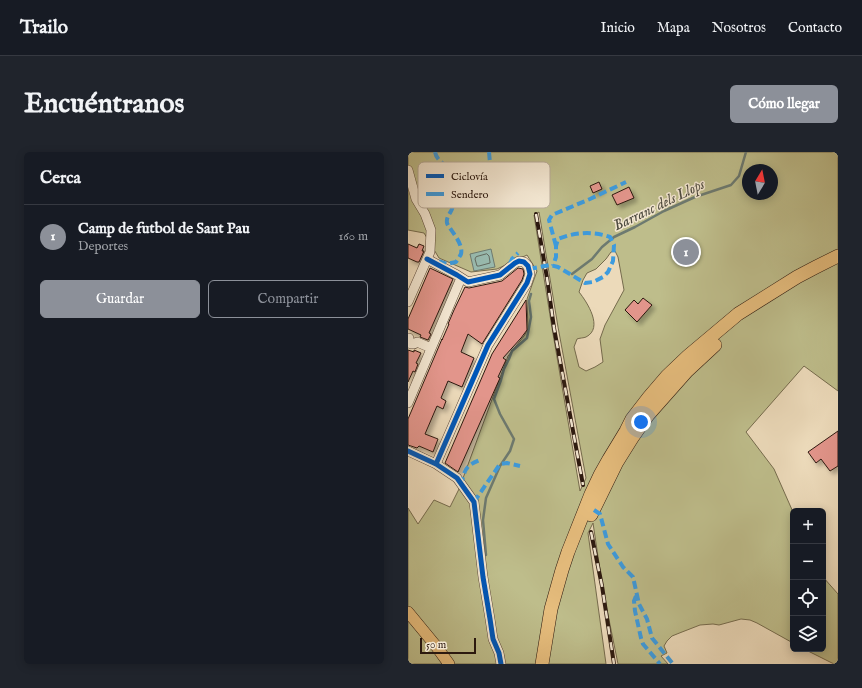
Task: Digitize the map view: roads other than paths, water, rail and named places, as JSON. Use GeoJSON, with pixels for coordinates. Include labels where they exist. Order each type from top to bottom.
{"type":"FeatureCollection","features":[{"type":"Feature","properties":{"kind":"highway"},"geometry":{"type":"LineString","coordinates":[[534,664],[547,595],[557,563],[586,492],[615,441],[667,376],[682,361],[738,314],[767,295],[838,256]]}},
{"type":"Feature","properties":{"kind":"highway"},"geometry":{"type":"LineString","coordinates":[[548,664],[553,627],[569,570],[581,537],[617,462],[648,415],[687,370],[733,328],[769,302],[801,282],[838,264]]}},
{"type":"Feature","properties":{"kind":"highway"},"geometry":{"type":"LineString","coordinates":[[542,664],[551,609],[562,570],[573,540],[600,475],[632,419]]}},
{"type":"Feature","properties":{"kind":"main road"},"geometry":{"type":"LineString","coordinates":[[408,612],[449,664]]}},
{"type":"Feature","properties":{"kind":"main road"},"geometry":{"type":"LineString","coordinates":[[425,633],[441,664]]}},
{"type":"Feature","properties":{"kind":"street"},"geometry":{"type":"LineString","coordinates":[[408,170],[418,202]]}},
{"type":"Feature","properties":{"kind":"street"},"geometry":{"type":"LineString","coordinates":[[408,302],[430,252],[431,230],[421,208]]}},
{"type":"Feature","properties":{"kind":"street"},"geometry":{"type":"LineString","coordinates":[[427,259],[468,282],[500,275],[515,262],[519,261],[524,262],[528,266],[530,274],[527,283],[488,345],[436,464]]}},
{"type":"Feature","properties":{"kind":"street"},"geometry":{"type":"LineString","coordinates":[[408,403],[461,278]]}},
{"type":"Feature","properties":{"kind":"street"},"geometry":{"type":"LineString","coordinates":[[411,339],[431,348]]}},
{"type":"Feature","properties":{"kind":"street"},"geometry":{"type":"LineString","coordinates":[[408,451],[436,464],[457,478],[474,502],[483,577],[494,639],[501,664]]}},
{"type":"Feature","properties":{"kind":"water"},"geometry":{"type":"Polygon","coordinates":[[[491,249],[495,267],[474,271],[470,254],[491,249]]]}},
{"type":"Feature","properties":{"kind":"waterway","name":"Barranc dels Llops"},"geometry":{"type":"LineString","coordinates":[[572,274],[592,259],[602,247],[614,237],[695,197],[731,185],[739,176],[746,152]]}},
{"type":"Feature","properties":{"kind":"waterway","name":"Barranc dels Llops"},"geometry":{"type":"LineString","coordinates":[[486,555],[483,520],[486,498],[500,466],[510,451],[514,439],[500,414],[494,399],[512,351],[527,338],[531,317],[529,301],[531,294]]}},
{"type":"Feature","properties":{"kind":"railway"},"geometry":{"type":"LineString","coordinates":[[536,214],[554,328],[583,485]]}},
{"type":"Feature","properties":{"kind":"railway"},"geometry":{"type":"LineString","coordinates":[[591,532],[602,586],[614,664]]}},
{"type":"Feature","properties":{"kind":"place","name":"Camp de futbol de Sant Pau"},"geometry":{"type":"Point","coordinates":[686,252]}}]}
